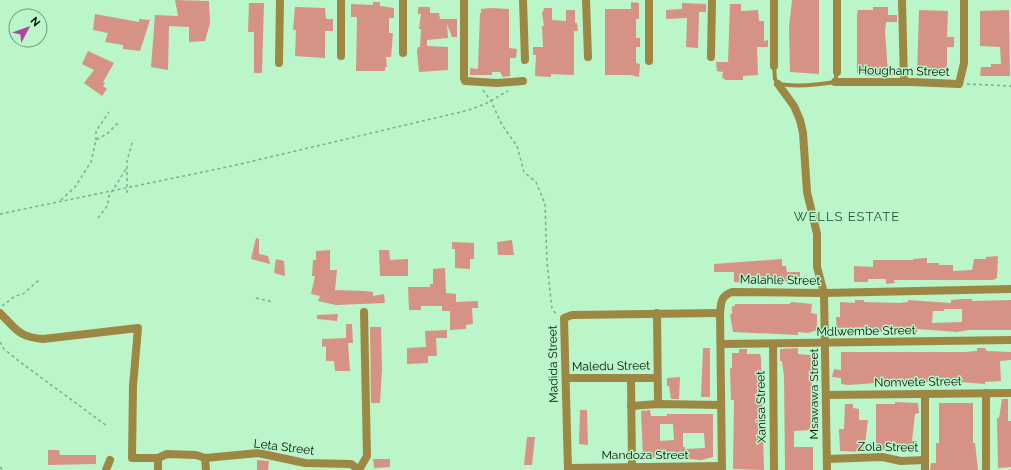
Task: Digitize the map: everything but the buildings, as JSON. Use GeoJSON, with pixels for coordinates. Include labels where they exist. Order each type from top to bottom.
{"type":"FeatureCollection","features":[{"type":"Feature","properties":{"kind":"street"},"geometry":{"type":"LineString","coordinates":[[279,63],[280,0]]}},
{"type":"Feature","properties":{"kind":"street"},"geometry":{"type":"LineString","coordinates":[[341,0],[341,56]]}},
{"type":"Feature","properties":{"kind":"street"},"geometry":{"type":"LineString","coordinates":[[403,0],[403,53]]}},
{"type":"Feature","properties":{"kind":"street"},"geometry":{"type":"LineString","coordinates":[[464,0],[464,80],[466,82],[475,83],[523,81]]}},
{"type":"Feature","properties":{"kind":"street"},"geometry":{"type":"LineString","coordinates":[[523,0],[525,60]]}},
{"type":"Feature","properties":{"kind":"street"},"geometry":{"type":"LineString","coordinates":[[586,0],[588,57]]}},
{"type":"Feature","properties":{"kind":"street"},"geometry":{"type":"LineString","coordinates":[[649,61],[650,0]]}},
{"type":"Feature","properties":{"kind":"street"},"geometry":{"type":"LineString","coordinates":[[711,57],[712,0]]}},
{"type":"Feature","properties":{"kind":"street"},"geometry":{"type":"LineString","coordinates":[[774,0],[774,66]]}},
{"type":"Feature","properties":{"kind":"street"},"geometry":{"type":"LineString","coordinates":[[837,0],[837,72]]}},
{"type":"Feature","properties":{"kind":"street"},"geometry":{"type":"LineString","coordinates":[[902,0],[904,82]]}},
{"type":"Feature","properties":{"kind":"street","name":"Hougham Street"},"geometry":{"type":"LineString","coordinates":[[835,82],[959,84],[964,63],[964,0]]}},
{"type":"Feature","properties":{"kind":"street","name":"Msawawa Street"},"geometry":{"type":"LineString","coordinates":[[778,84],[794,106],[800,120],[803,134],[807,192],[817,234],[817,266],[824,293],[827,470]]}},
{"type":"Feature","properties":{"kind":"street","name":"Malahle Street"},"geometry":{"type":"LineString","coordinates":[[722,468],[720,313],[722,298],[732,292],[824,293],[1011,289]]}},
{"type":"Feature","properties":{"kind":"street"},"geometry":{"type":"LineString","coordinates":[[359,470],[367,456],[364,312]]}},
{"type":"Feature","properties":{"kind":"street"},"geometry":{"type":"LineString","coordinates":[[657,313],[658,404]]}},
{"type":"Feature","properties":{"kind":"street","name":"Madida Street"},"geometry":{"type":"LineString","coordinates":[[568,469],[564,318],[572,315],[720,313]]}},
{"type":"Feature","properties":{"kind":"street","name":"Leta Street"},"geometry":{"type":"LineString","coordinates":[[0,314],[20,334],[28,338],[43,339],[138,328],[133,386],[132,458],[158,458],[167,454],[175,454],[196,455],[206,458],[258,453],[299,466],[351,464],[359,470]]}},
{"type":"Feature","properties":{"kind":"street","name":"Mdlwembe Street"},"geometry":{"type":"LineString","coordinates":[[721,344],[826,344],[1011,340]]}},
{"type":"Feature","properties":{"kind":"street","name":"Xanisa Street"},"geometry":{"type":"LineString","coordinates":[[773,344],[774,470]]}},
{"type":"Feature","properties":{"kind":"street","name":"Maledu Street"},"geometry":{"type":"LineString","coordinates":[[566,378],[657,378]]}},
{"type":"Feature","properties":{"kind":"street"},"geometry":{"type":"LineString","coordinates":[[631,379],[632,467]]}},
{"type":"Feature","properties":{"kind":"street"},"geometry":{"type":"LineString","coordinates":[[986,393],[986,470]]}},
{"type":"Feature","properties":{"kind":"street","name":"Nomvete Street"},"geometry":{"type":"LineString","coordinates":[[826,395],[1011,393]]}},
{"type":"Feature","properties":{"kind":"street"},"geometry":{"type":"LineString","coordinates":[[925,394],[925,470]]}},
{"type":"Feature","properties":{"kind":"street"},"geometry":{"type":"LineString","coordinates":[[631,406],[658,404],[721,405]]}},
{"type":"Feature","properties":{"kind":"street","name":"Zola Street"},"geometry":{"type":"LineString","coordinates":[[826,459],[882,457],[895,460],[925,460]]}},
{"type":"Feature","properties":{"kind":"street"},"geometry":{"type":"LineString","coordinates":[[158,458],[158,470]]}},
{"type":"Feature","properties":{"kind":"street"},"geometry":{"type":"LineString","coordinates":[[206,458],[206,470]]}},
{"type":"Feature","properties":{"kind":"street"},"geometry":{"type":"LineString","coordinates":[[106,470],[110,460]]}},
{"type":"Feature","properties":{"kind":"street"},"geometry":{"type":"LineString","coordinates":[[895,460],[895,470]]}},
{"type":"Feature","properties":{"kind":"street","name":"Mandoza Street"},"geometry":{"type":"LineString","coordinates":[[568,469],[632,467],[722,468]]}},
{"type":"Feature","properties":{"kind":"lane"},"geometry":{"type":"LineString","coordinates":[[774,66],[775,79],[778,84],[808,85],[835,82],[837,72]]}},
{"type":"Feature","properties":{"kind":"path"},"geometry":{"type":"LineString","coordinates":[[475,83],[486,93],[491,101],[502,126],[518,149],[524,172],[528,177],[536,182],[545,204],[547,263],[552,309],[557,315],[564,318]]}},
{"type":"Feature","properties":{"kind":"path"},"geometry":{"type":"LineString","coordinates":[[959,84],[1011,86]]}},
{"type":"Feature","properties":{"kind":"path"},"geometry":{"type":"LineString","coordinates":[[0,214],[232,166],[469,110],[491,101],[509,90]]}},
{"type":"Feature","properties":{"kind":"path"},"geometry":{"type":"LineString","coordinates":[[60,201],[75,187],[91,162],[96,140],[96,131],[109,112]]}},
{"type":"Feature","properties":{"kind":"path"},"geometry":{"type":"LineString","coordinates":[[96,140],[108,133],[118,123]]}},
{"type":"Feature","properties":{"kind":"path"},"geometry":{"type":"LineString","coordinates":[[127,193],[126,169],[132,140]]}},
{"type":"Feature","properties":{"kind":"path"},"geometry":{"type":"LineString","coordinates":[[98,218],[108,205],[108,198],[126,169]]}},
{"type":"Feature","properties":{"kind":"path"},"geometry":{"type":"LineString","coordinates":[[0,308],[8,300],[23,294],[39,280]]}},
{"type":"Feature","properties":{"kind":"path"},"geometry":{"type":"LineString","coordinates":[[256,298],[273,302]]}},
{"type":"Feature","properties":{"kind":"path"},"geometry":{"type":"LineString","coordinates":[[0,342],[4,349],[20,362],[107,426]]}},
{"type":"Feature","properties":{"kind":"path"},"geometry":{"type":"LineString","coordinates":[[0,467],[3,470]]}},
{"type":"Feature","properties":{"kind":"district","name":"WELLS ESTATE"},"geometry":{"type":"Point","coordinates":[847,216]}}]}
